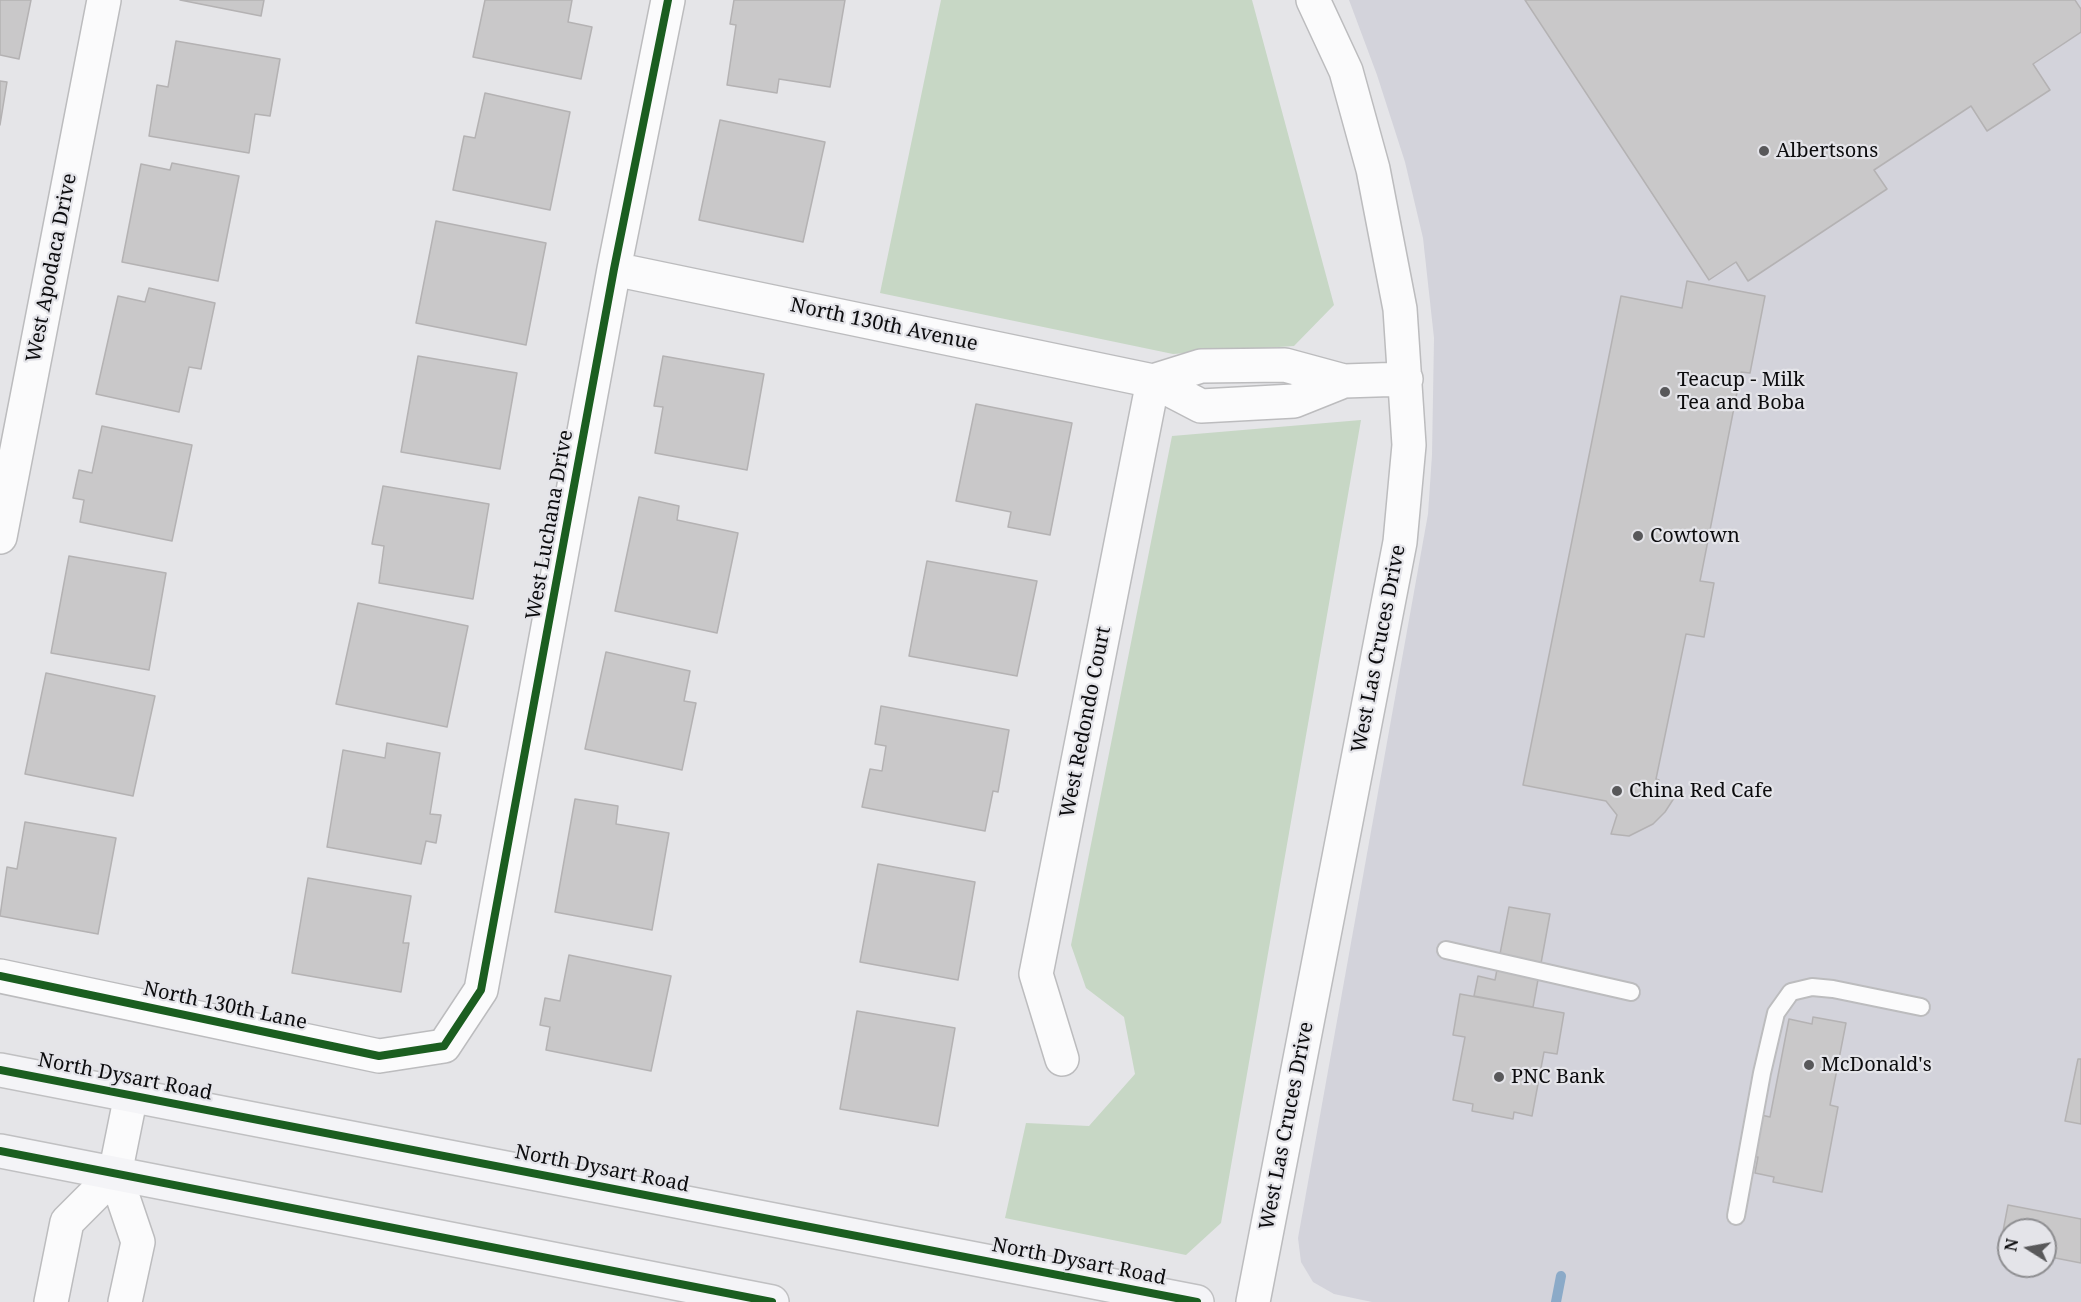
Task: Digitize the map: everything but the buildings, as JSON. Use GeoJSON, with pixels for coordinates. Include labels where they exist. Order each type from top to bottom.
{"type":"FeatureCollection","features":[{"type":"Feature","properties":{"kind":"main road","name":"North Dysart Road"},"geometry":{"type":"LineString","coordinates":[[0,1070],[1197,1302]]}},
{"type":"Feature","properties":{"kind":"main road"},"geometry":{"type":"LineString","coordinates":[[0,1152],[772,1302]]}},
{"type":"Feature","properties":{"kind":"street","name":"West Apodaca Drive"},"geometry":{"type":"LineString","coordinates":[[0,537],[104,0]]}},
{"type":"Feature","properties":{"kind":"street","name":"West Luchana Drive"},"geometry":{"type":"LineString","coordinates":[[444,1046],[481,990],[614,269],[668,0]]}},
{"type":"Feature","properties":{"kind":"street","name":"West Las Cruces Drive"},"geometry":{"type":"LineString","coordinates":[[1253,1302],[1401,542],[1409,445],[1400,309],[1373,169],[1346,71],[1313,0]]}},
{"type":"Feature","properties":{"kind":"street","name":"North 130th Avenue"},"geometry":{"type":"LineString","coordinates":[[614,269],[1153,381],[1201,406],[1294,401],[1344,381]]}},
{"type":"Feature","properties":{"kind":"street","name":"North 130th Avenue"},"geometry":{"type":"LineString","coordinates":[[1153,381],[1201,366],[1285,365],[1344,381],[1406,379]]}},
{"type":"Feature","properties":{"kind":"street"},"geometry":{"type":"LineString","coordinates":[[1233,366],[1234,405]]}},
{"type":"Feature","properties":{"kind":"street","name":"West Redondo Court"},"geometry":{"type":"LineString","coordinates":[[1062,1059],[1036,974],[1153,381]]}},
{"type":"Feature","properties":{"kind":"street","name":"North 130th Lane"},"geometry":{"type":"LineString","coordinates":[[0,976],[379,1056],[444,1046]]}},
{"type":"Feature","properties":{"kind":"street"},"geometry":{"type":"LineString","coordinates":[[125,1302],[138,1242],[115,1174],[130,1095]]}},
{"type":"Feature","properties":{"kind":"street"},"geometry":{"type":"LineString","coordinates":[[51,1302],[67,1222],[115,1174]]}},
{"type":"Feature","properties":{"kind":"lane"},"geometry":{"type":"LineString","coordinates":[[1446,950],[1631,992]]}},
{"type":"Feature","properties":{"kind":"lane"},"geometry":{"type":"LineString","coordinates":[[1736,1216],[1762,1073],[1776,1013],[1791,992],[1812,987],[1822,988],[1920,1007]]}},
{"type":"Feature","properties":{"kind":"shaded area"},"geometry":{"type":"Polygon","coordinates":[[[1349,0],[2081,0],[2081,1302],[1372,1302],[1334,1294],[1313,1282],[1301,1262],[1298,1238],[1428,514],[1432,455],[1434,338],[1423,238],[1405,162],[1377,75],[1349,0]]]}},
{"type":"Feature","properties":{"kind":"green space"},"geometry":{"type":"Polygon","coordinates":[[[941,0],[1252,0],[1334,305],[1294,346],[1173,354],[880,293],[941,0]]]}},
{"type":"Feature","properties":{"kind":"green space"},"geometry":{"type":"Polygon","coordinates":[[[1361,420],[1221,1223],[1186,1255],[1005,1218],[1026,1123],[1089,1126],[1135,1074],[1124,1017],[1086,988],[1071,945],[1172,436],[1361,420]]]}},
{"type":"Feature","properties":{"kind":"waterway"},"geometry":{"type":"LineString","coordinates":[[1556,1302],[1561,1276]]}},
{"type":"Feature","properties":{"kind":"cycle path"},"geometry":{"type":"LineString","coordinates":[[0,976],[379,1056],[444,1046],[481,990],[614,269],[668,0]]}},
{"type":"Feature","properties":{"kind":"cycle path"},"geometry":{"type":"LineString","coordinates":[[0,1070],[1197,1302]]}},
{"type":"Feature","properties":{"kind":"cycle path"},"geometry":{"type":"LineString","coordinates":[[0,1151],[772,1302]]}},
{"type":"Feature","properties":{"kind":"place","name":"Albertsons"},"geometry":{"type":"Point","coordinates":[1764,151]}},
{"type":"Feature","properties":{"kind":"place","name":"Teacup - Milk Tea and Boba"},"geometry":{"type":"Point","coordinates":[1665,392]}},
{"type":"Feature","properties":{"kind":"place","name":"Cowtown"},"geometry":{"type":"Point","coordinates":[1638,536]}},
{"type":"Feature","properties":{"kind":"place","name":"China Red Cafe"},"geometry":{"type":"Point","coordinates":[1617,791]}},
{"type":"Feature","properties":{"kind":"place","name":"McDonald's"},"geometry":{"type":"Point","coordinates":[1809,1065]}},
{"type":"Feature","properties":{"kind":"place","name":"PNC Bank"},"geometry":{"type":"Point","coordinates":[1499,1077]}}]}
